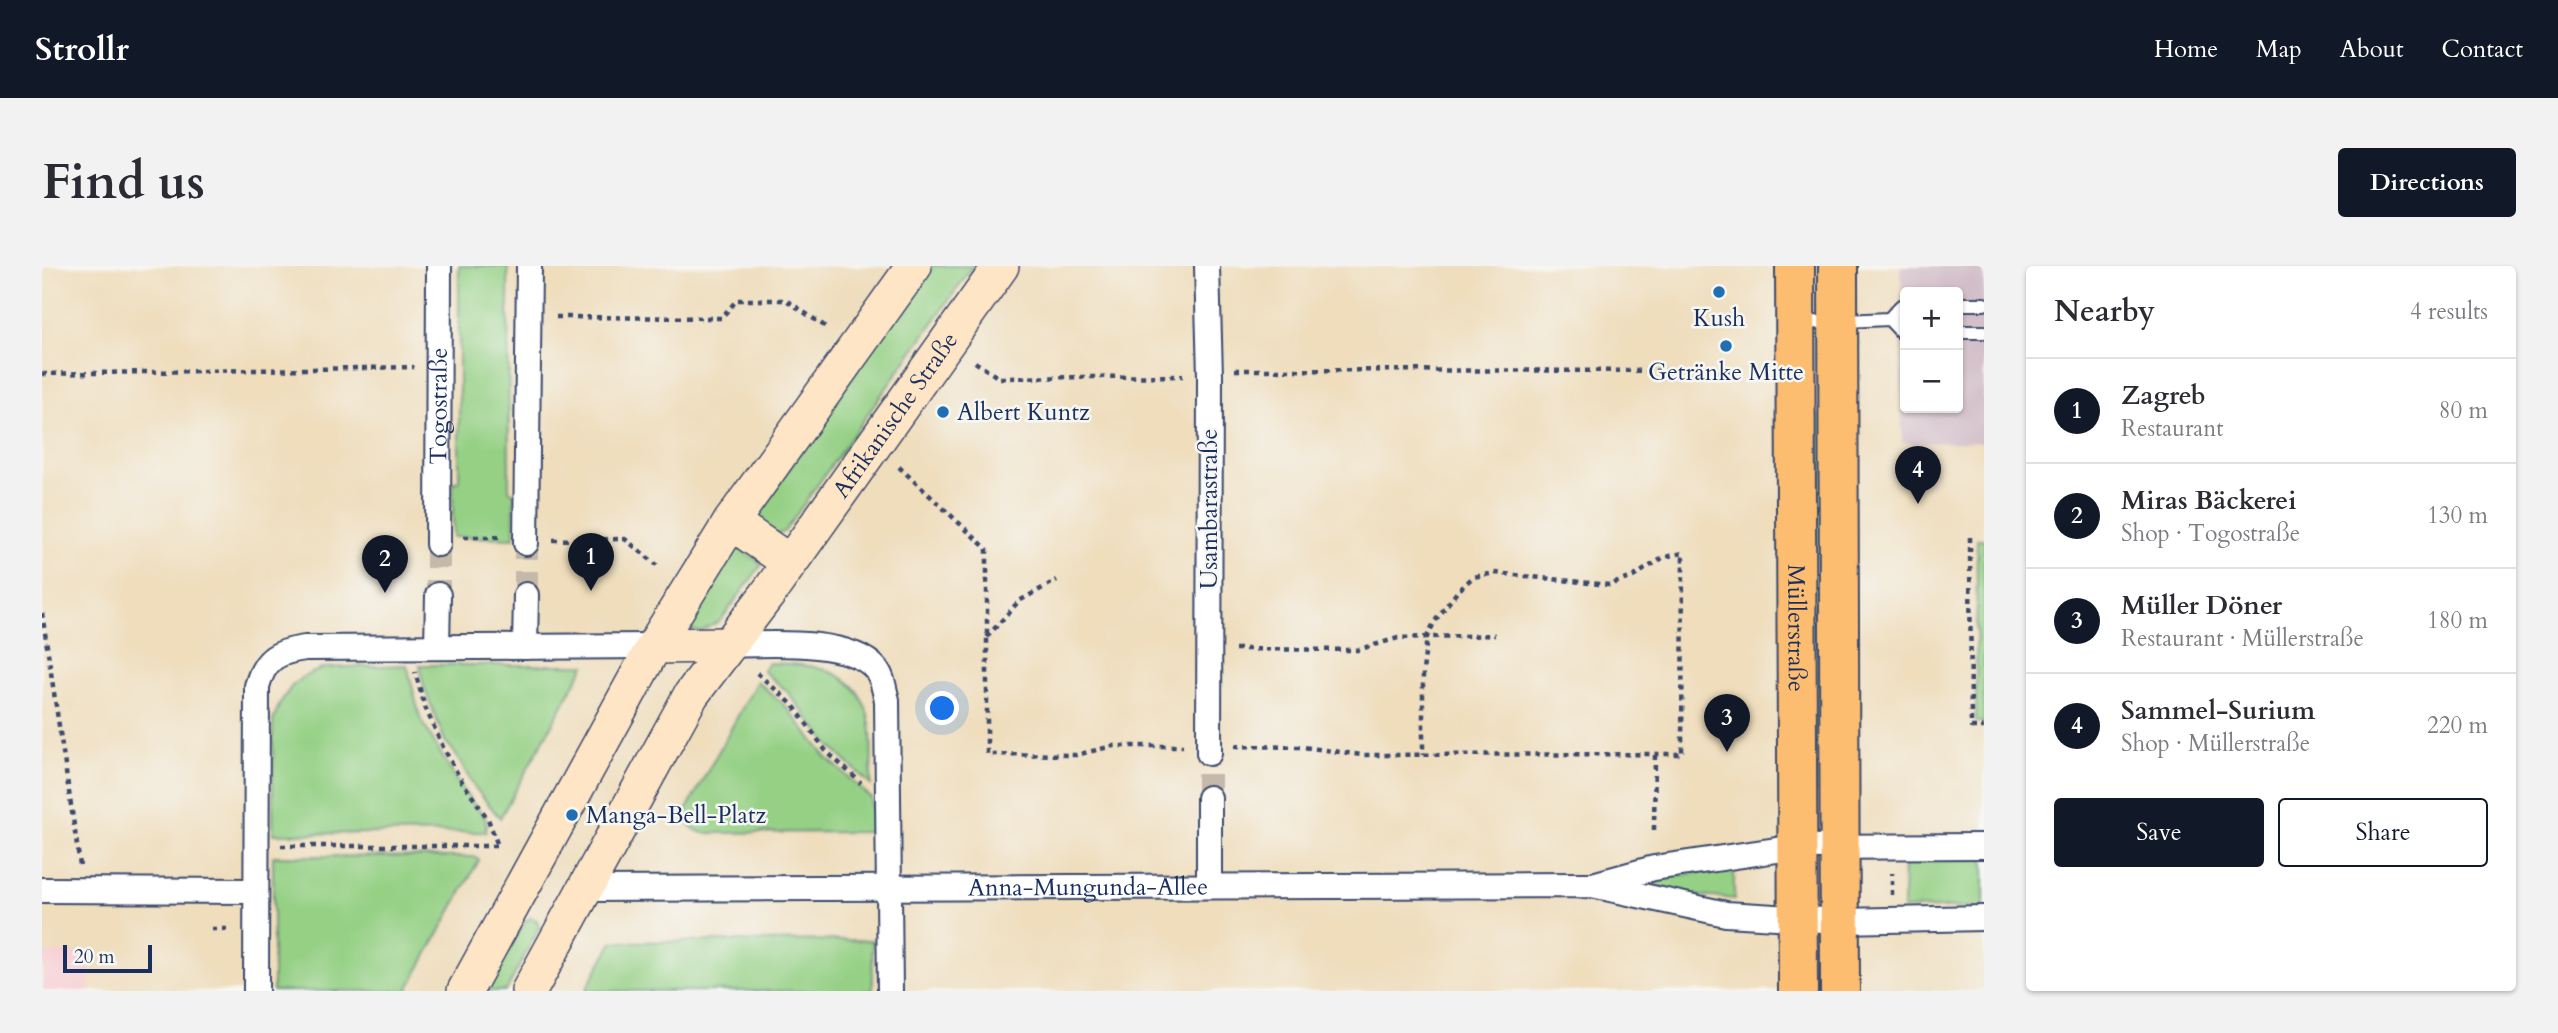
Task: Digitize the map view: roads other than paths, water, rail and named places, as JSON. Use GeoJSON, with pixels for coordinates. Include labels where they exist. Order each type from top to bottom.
{"type":"FeatureCollection","features":[{"type":"Feature","properties":{"kind":"main road","name":"Müllerstraße"},"geometry":{"type":"LineString","coordinates":[[1795,266],[1798,991]]}},
{"type":"Feature","properties":{"kind":"main road","name":"Müllerstraße"},"geometry":{"type":"LineString","coordinates":[[1838,266],[1840,991]]}},
{"type":"Feature","properties":{"kind":"street","name":"Togostraße"},"geometry":{"type":"LineString","coordinates":[[438,541],[439,266]]}},
{"type":"Feature","properties":{"kind":"street"},"geometry":{"type":"LineString","coordinates":[[526,540],[529,266]]}},
{"type":"Feature","properties":{"kind":"street"},"geometry":{"type":"LineString","coordinates":[[465,991],[654,646],[731,522],[914,266]]}},
{"type":"Feature","properties":{"kind":"street","name":"Afrikanische Straße"},"geometry":{"type":"LineString","coordinates":[[529,991],[691,695],[740,657],[789,562],[1001,266]]}},
{"type":"Feature","properties":{"kind":"street","name":"Usambarastraße"},"geometry":{"type":"LineString","coordinates":[[1207,266],[1210,376],[1210,749]]}},
{"type":"Feature","properties":{"kind":"street"},"geometry":{"type":"LineString","coordinates":[[731,522],[789,562]]}},
{"type":"Feature","properties":{"kind":"street"},"geometry":{"type":"LineString","coordinates":[[437,648],[438,595]]}},
{"type":"Feature","properties":{"kind":"street"},"geometry":{"type":"LineString","coordinates":[[525,647],[526,595]]}},
{"type":"Feature","properties":{"kind":"street"},"geometry":{"type":"LineString","coordinates":[[257,991],[257,686],[261,670],[273,657],[286,651],[305,648],[654,646],[740,657],[784,645],[852,652],[868,660],[879,672],[887,700],[890,991]]}},
{"type":"Feature","properties":{"kind":"street"},"geometry":{"type":"LineString","coordinates":[[1209,798],[1209,885]]}},
{"type":"Feature","properties":{"kind":"street","name":"Anna-Mungunda-Allee"},"geometry":{"type":"LineString","coordinates":[[1592,885],[1654,868],[1797,847],[1984,846]]}},
{"type":"Feature","properties":{"kind":"street","name":"Anna-Mungunda-Allee"},"geometry":{"type":"LineString","coordinates":[[584,889],[1592,885],[1726,914],[1840,921],[1984,918]]}},
{"type":"Feature","properties":{"kind":"street"},"geometry":{"type":"LineString","coordinates":[[522,887],[584,889]]}},
{"type":"Feature","properties":{"kind":"street"},"geometry":{"type":"LineString","coordinates":[[42,890],[256,891]]}},
{"type":"Feature","properties":{"kind":"lane"},"geometry":{"type":"LineString","coordinates":[[1963,304],[1984,304]]}},
{"type":"Feature","properties":{"kind":"lane"},"geometry":{"type":"LineString","coordinates":[[1796,323],[1889,319],[1900,307]]}},
{"type":"Feature","properties":{"kind":"lane"},"geometry":{"type":"LineString","coordinates":[[1889,319],[1900,331]]}},
{"type":"Feature","properties":{"kind":"lane"},"geometry":{"type":"LineString","coordinates":[[1963,332],[1984,332]]}},
{"type":"Feature","properties":{"kind":"tunnel"},"geometry":{"type":"LineString","coordinates":[[526,543],[526,595]]}},
{"type":"Feature","properties":{"kind":"tunnel"},"geometry":{"type":"LineString","coordinates":[[438,544],[438,595]]}},
{"type":"Feature","properties":{"kind":"tunnel"},"geometry":{"type":"LineString","coordinates":[[1209,753],[1209,798]]}},
{"type":"Feature","properties":{"kind":"place","name":"Kush"},"geometry":{"type":"Point","coordinates":[1719,292]}},
{"type":"Feature","properties":{"kind":"place","name":"Getränke Mitte"},"geometry":{"type":"Point","coordinates":[1726,346]}},
{"type":"Feature","properties":{"kind":"place","name":"Albert Kuntz"},"geometry":{"type":"Point","coordinates":[943,412]}},
{"type":"Feature","properties":{"kind":"place","name":"Sammel-Surium"},"geometry":{"type":"Point","coordinates":[1918,504]}},
{"type":"Feature","properties":{"kind":"place","name":"Zagreb"},"geometry":{"type":"Point","coordinates":[591,591]}},
{"type":"Feature","properties":{"kind":"place","name":"Miras Bäckerei"},"geometry":{"type":"Point","coordinates":[385,593]}},
{"type":"Feature","properties":{"kind":"place","name":"Müller Döner"},"geometry":{"type":"Point","coordinates":[1727,752]}},
{"type":"Feature","properties":{"kind":"place","name":"Manga-Bell-Platz"},"geometry":{"type":"Point","coordinates":[572,815]}}]}
